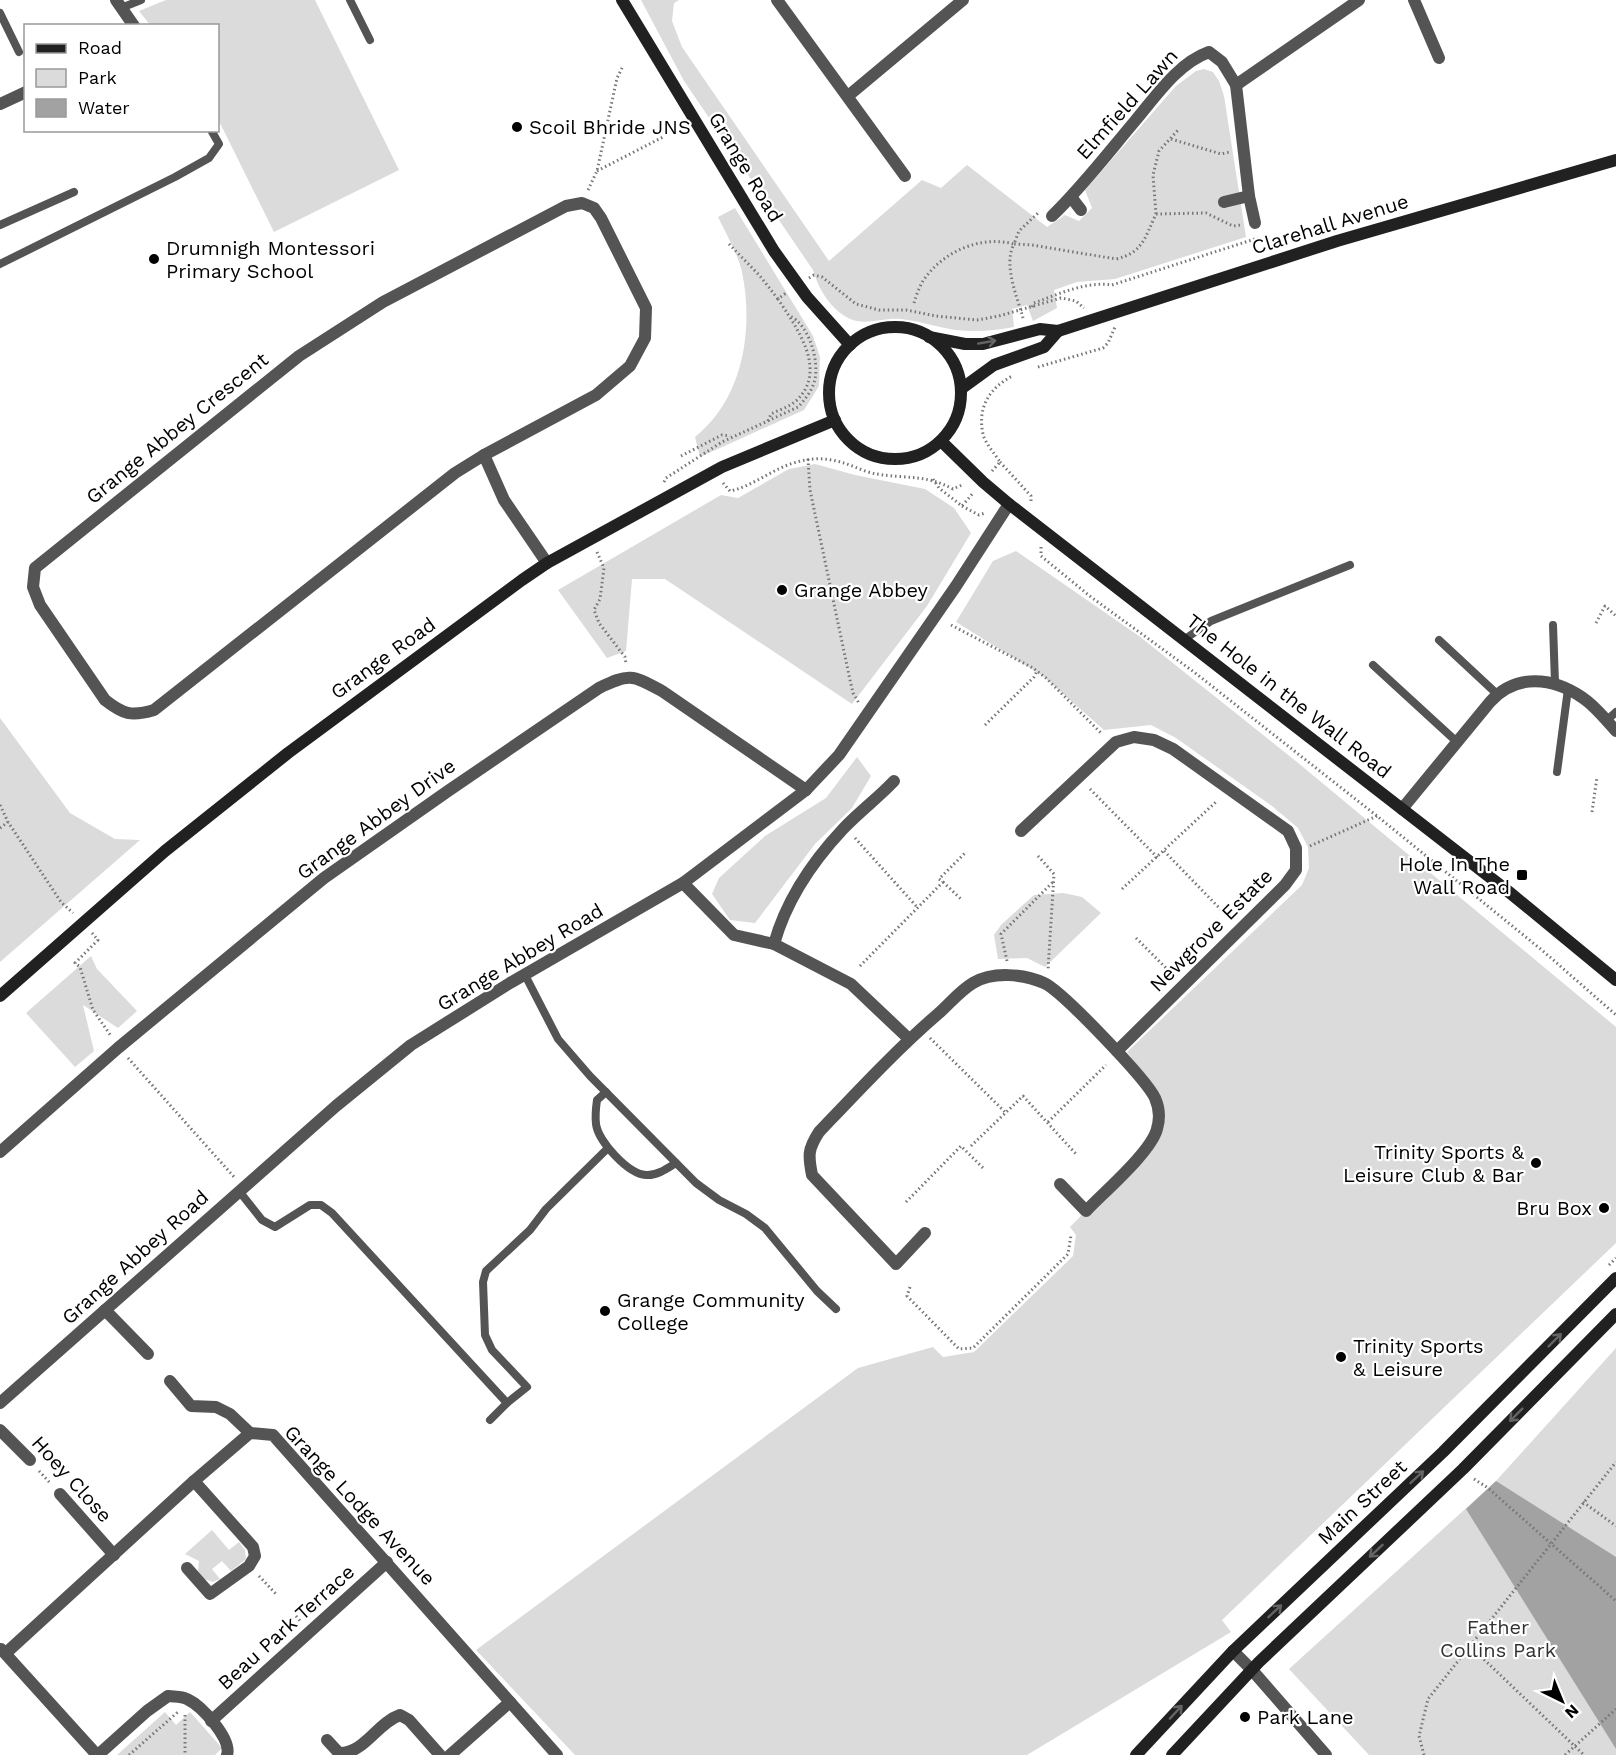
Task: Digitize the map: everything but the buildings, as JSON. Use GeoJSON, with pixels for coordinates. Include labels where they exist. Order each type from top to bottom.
{"type":"FeatureCollection","features":[{"type":"Feature","properties":{"kind":"main road","name":"Grange Road"},"geometry":{"type":"LineString","coordinates":[[622,0],[774,251],[807,297],[850,345]]}},
{"type":"Feature","properties":{"kind":"main road","name":"Clarehall Avenue"},"geometry":{"type":"LineString","coordinates":[[929,337],[964,344],[983,344],[1040,329],[1058,331],[1336,241],[1616,160]]}},
{"type":"Feature","properties":{"kind":"main road"},"geometry":{"type":"LineString","coordinates":[[885,328],[905,328],[929,337],[941,345],[953,361],[961,389],[961,403],[954,424],[941,441],[924,453],[903,459],[882,458],[862,451],[846,438],[835,420],[830,405],[829,389],[832,373],[839,358],[850,345],[866,334],[885,328]]}},
{"type":"Feature","properties":{"kind":"main road","name":"Clarehall Avenue"},"geometry":{"type":"LineString","coordinates":[[961,389],[994,365],[1044,347],[1058,331]]}},
{"type":"Feature","properties":{"kind":"main road","name":"Grange Road"},"geometry":{"type":"LineString","coordinates":[[0,996],[165,851],[288,753],[547,563],[722,467],[835,420]]}},
{"type":"Feature","properties":{"kind":"main road","name":"The Hole in the Wall Road"},"geometry":{"type":"LineString","coordinates":[[941,441],[1009,504],[1509,892],[1616,980]]}},
{"type":"Feature","properties":{"kind":"main road","name":"Main Street"},"geometry":{"type":"LineString","coordinates":[[1136,1755],[1233,1651],[1443,1452],[1616,1278]]}},
{"type":"Feature","properties":{"kind":"main road"},"geometry":{"type":"LineString","coordinates":[[1172,1755],[1252,1670],[1463,1469],[1616,1314]]}},
{"type":"Feature","properties":{"kind":"street"},"geometry":{"type":"LineString","coordinates":[[777,0],[905,176]]}},
{"type":"Feature","properties":{"kind":"street"},"geometry":{"type":"LineString","coordinates":[[848,96],[963,0]]}},
{"type":"Feature","properties":{"kind":"street"},"geometry":{"type":"LineString","coordinates":[[1236,85],[1359,0]]}},
{"type":"Feature","properties":{"kind":"street"},"geometry":{"type":"LineString","coordinates":[[1414,0],[1439,58]]}},
{"type":"Feature","properties":{"kind":"street"},"geometry":{"type":"LineString","coordinates":[[118,4],[133,24]]}},
{"type":"Feature","properties":{"kind":"street","name":"Elmfield Lawn"},"geometry":{"type":"LineString","coordinates":[[1052,216],[1071,197],[1165,85],[1195,57],[1209,52],[1222,62],[1236,85],[1255,223]]}},
{"type":"Feature","properties":{"kind":"street"},"geometry":{"type":"LineString","coordinates":[[0,104],[24,93]]}},
{"type":"Feature","properties":{"kind":"street"},"geometry":{"type":"LineString","coordinates":[[1224,202],[1250,196]]}},
{"type":"Feature","properties":{"kind":"street"},"geometry":{"type":"LineString","coordinates":[[1071,197],[1081,210]]}},
{"type":"Feature","properties":{"kind":"street","name":"Grange Abbey Crescent"},"geometry":{"type":"LineString","coordinates":[[582,203],[594,208],[601,218],[646,308],[645,338],[630,366],[596,395],[455,473],[154,710],[138,715],[119,711],[105,700],[40,606],[33,587],[35,568],[299,356],[383,302],[566,206],[582,203]]}},
{"type":"Feature","properties":{"kind":"street"},"geometry":{"type":"LineString","coordinates":[[484,455],[504,500],[547,563]]}},
{"type":"Feature","properties":{"kind":"street","name":"Grange Abbey Road"},"geometry":{"type":"LineString","coordinates":[[0,1403],[336,1106],[411,1046],[525,975],[683,883],[806,790],[839,755],[956,586],[1009,504]]}},
{"type":"Feature","properties":{"kind":"street"},"geometry":{"type":"LineString","coordinates":[[629,676],[662,691],[806,790]]}},
{"type":"Feature","properties":{"kind":"street","name":"Grange Abbey Drive"},"geometry":{"type":"LineString","coordinates":[[0,1152],[118,1048],[324,878],[448,790],[599,688],[629,676]]}},
{"type":"Feature","properties":{"kind":"street"},"geometry":{"type":"LineString","coordinates":[[1402,809],[1497,694],[1507,687],[1528,680],[1556,683],[1585,698],[1616,731]]}},
{"type":"Feature","properties":{"kind":"street"},"geometry":{"type":"LineString","coordinates":[[1021,831],[1116,742],[1134,737],[1154,740],[1173,749],[1246,800],[1288,831],[1296,853]]}},
{"type":"Feature","properties":{"kind":"street"},"geometry":{"type":"LineString","coordinates":[[774,944],[780,923],[796,888],[843,830],[894,781]]}},
{"type":"Feature","properties":{"kind":"street","name":"Newgrove Estate"},"geometry":{"type":"LineString","coordinates":[[1117,1051],[1286,885],[1296,870],[1296,853]]}},
{"type":"Feature","properties":{"kind":"street"},"geometry":{"type":"LineString","coordinates":[[683,883],[734,935],[774,944],[851,984],[909,1039]]}},
{"type":"Feature","properties":{"kind":"street"},"geometry":{"type":"LineString","coordinates":[[926,1233],[896,1264],[812,1175],[808,1158],[811,1144],[819,1132],[909,1039],[974,982],[997,976],[1020,976],[1045,983],[1058,992],[1117,1051],[1154,1097],[1159,1113],[1158,1128],[1151,1143],[1086,1211],[1060,1184]]}},
{"type":"Feature","properties":{"kind":"street"},"geometry":{"type":"LineString","coordinates":[[105,1310],[148,1354]]}},
{"type":"Feature","properties":{"kind":"street"},"geometry":{"type":"LineString","coordinates":[[170,1381],[191,1406],[216,1407],[230,1414],[250,1433],[3,1651],[97,1755],[147,1711],[168,1696],[193,1702],[225,1737],[229,1748],[227,1755]]}},
{"type":"Feature","properties":{"kind":"street","name":"Hoey Close"},"geometry":{"type":"LineString","coordinates":[[0,1430],[30,1460]]}},
{"type":"Feature","properties":{"kind":"street","name":"Grange Lodge Avenue"},"geometry":{"type":"LineString","coordinates":[[250,1433],[273,1435],[557,1755]]}},
{"type":"Feature","properties":{"kind":"street"},"geometry":{"type":"LineString","coordinates":[[187,1568],[210,1594],[249,1566],[255,1556],[253,1547],[194,1481]]}},
{"type":"Feature","properties":{"kind":"street","name":"Hoey Close"},"geometry":{"type":"LineString","coordinates":[[60,1494],[114,1555]]}},
{"type":"Feature","properties":{"kind":"street","name":"Beau Park Terrace"},"geometry":{"type":"LineString","coordinates":[[211,1721],[387,1562]]}},
{"type":"Feature","properties":{"kind":"street"},"geometry":{"type":"LineString","coordinates":[[1233,1651],[1326,1755]]}},
{"type":"Feature","properties":{"kind":"street"},"geometry":{"type":"LineString","coordinates":[[450,1755],[510,1702]]}},
{"type":"Feature","properties":{"kind":"street"},"geometry":{"type":"LineString","coordinates":[[327,1740],[339,1753],[348,1754],[390,1719],[400,1715],[409,1720],[440,1755]]}},
{"type":"Feature","properties":{"kind":"lane"},"geometry":{"type":"LineString","coordinates":[[118,4],[141,0]]}},
{"type":"Feature","properties":{"kind":"lane"},"geometry":{"type":"LineString","coordinates":[[350,0],[370,39]]}},
{"type":"Feature","properties":{"kind":"lane"},"geometry":{"type":"LineString","coordinates":[[0,13],[19,52]]}},
{"type":"Feature","properties":{"kind":"lane"},"geometry":{"type":"LineString","coordinates":[[0,264],[209,158],[219,144],[213,132]]}},
{"type":"Feature","properties":{"kind":"lane"},"geometry":{"type":"LineString","coordinates":[[0,225],[74,192]]}},
{"type":"Feature","properties":{"kind":"lane"},"geometry":{"type":"LineString","coordinates":[[1185,639],[1211,621],[1350,565]]}},
{"type":"Feature","properties":{"kind":"lane"},"geometry":{"type":"LineString","coordinates":[[1553,625],[1556,683]]}},
{"type":"Feature","properties":{"kind":"lane"},"geometry":{"type":"LineString","coordinates":[[1439,640],[1497,694]]}},
{"type":"Feature","properties":{"kind":"lane"},"geometry":{"type":"LineString","coordinates":[[1372,665],[1457,742]]}},
{"type":"Feature","properties":{"kind":"lane"},"geometry":{"type":"LineString","coordinates":[[1557,772],[1568,689]]}},
{"type":"Feature","properties":{"kind":"lane"},"geometry":{"type":"LineString","coordinates":[[1606,721],[1616,712]]}},
{"type":"Feature","properties":{"kind":"lane"},"geometry":{"type":"LineString","coordinates":[[525,975],[558,1039],[606,1092],[696,1182],[719,1200],[746,1214],[765,1228],[817,1291],[836,1309]]}},
{"type":"Feature","properties":{"kind":"lane"},"geometry":{"type":"LineString","coordinates":[[606,1092],[597,1100],[596,1124],[600,1138],[608,1148],[633,1172],[648,1175],[676,1163]]}},
{"type":"Feature","properties":{"kind":"lane"},"geometry":{"type":"LineString","coordinates":[[490,1420],[527,1388],[492,1350],[485,1335],[483,1282],[486,1271],[530,1230],[546,1209],[608,1148]]}},
{"type":"Feature","properties":{"kind":"lane"},"geometry":{"type":"LineString","coordinates":[[241,1189],[262,1220],[275,1227],[310,1205],[321,1205],[332,1213],[507,1403]]}},
{"type":"Feature","properties":{"kind":"path"},"geometry":{"type":"LineString","coordinates":[[582,203],[597,171],[617,78],[623,66]]}},
{"type":"Feature","properties":{"kind":"path"},"geometry":{"type":"LineString","coordinates":[[914,303],[922,283],[935,266],[957,250],[980,244],[1003,241],[1116,259],[1130,256],[1137,250],[1156,214],[1153,175],[1160,151],[1179,129]]}},
{"type":"Feature","properties":{"kind":"path"},"geometry":{"type":"LineString","coordinates":[[597,171],[665,136]]}},
{"type":"Feature","properties":{"kind":"path"},"geometry":{"type":"LineString","coordinates":[[1171,139],[1221,154],[1244,148]]}},
{"type":"Feature","properties":{"kind":"path"},"geometry":{"type":"LineString","coordinates":[[1021,310],[1014,291],[1009,253],[1019,231],[1038,213],[1052,216]]}},
{"type":"Feature","properties":{"kind":"path"},"geometry":{"type":"LineString","coordinates":[[1034,306],[1034,303],[1075,289],[1099,283],[1112,285],[1262,237],[1255,223],[1233,226],[1206,213],[1156,214]]}},
{"type":"Feature","properties":{"kind":"path"},"geometry":{"type":"LineString","coordinates":[[729,243],[778,299],[799,330],[810,358],[810,374],[805,390],[795,402],[771,414],[768,421]]}},
{"type":"Feature","properties":{"kind":"path"},"geometry":{"type":"LineString","coordinates":[[811,276],[822,277],[856,304],[879,310],[906,310],[936,316],[978,320],[1060,298],[1076,301],[1097,318]]}},
{"type":"Feature","properties":{"kind":"path"},"geometry":{"type":"LineString","coordinates":[[778,299],[788,292]]}},
{"type":"Feature","properties":{"kind":"path"},"geometry":{"type":"LineString","coordinates":[[1037,367],[1102,348],[1108,343],[1122,309]]}},
{"type":"Feature","properties":{"kind":"path"},"geometry":{"type":"LineString","coordinates":[[659,502],[666,478],[704,451],[798,407],[809,393],[815,380],[815,364],[807,334],[797,319],[789,315]]}},
{"type":"Feature","properties":{"kind":"path"},"geometry":{"type":"LineString","coordinates":[[1015,374],[997,384],[987,398],[983,411],[983,436],[999,464],[1030,496],[1031,520]]}},
{"type":"Feature","properties":{"kind":"path"},"geometry":{"type":"LineString","coordinates":[[749,428],[754,438]]}},
{"type":"Feature","properties":{"kind":"path"},"geometry":{"type":"LineString","coordinates":[[681,456],[722,435],[732,437]]}},
{"type":"Feature","properties":{"kind":"path"},"geometry":{"type":"LineString","coordinates":[[727,488],[730,491],[746,487],[793,463],[824,458],[841,461],[876,474],[933,479],[953,489],[979,478]]}},
{"type":"Feature","properties":{"kind":"path"},"geometry":{"type":"LineString","coordinates":[[808,459],[810,489],[853,693],[859,703],[869,711]]}},
{"type":"Feature","properties":{"kind":"path"},"geometry":{"type":"LineString","coordinates":[[767,463],[772,473]]}},
{"type":"Feature","properties":{"kind":"path"},"geometry":{"type":"LineString","coordinates":[[933,479],[939,488],[964,504],[973,513],[981,515]]}},
{"type":"Feature","properties":{"kind":"path"},"geometry":{"type":"LineString","coordinates":[[591,540],[604,568],[600,598],[594,610],[599,623],[625,657],[629,676]]}},
{"type":"Feature","properties":{"kind":"path","name":"The Hole in the Wall Road"},"geometry":{"type":"LineString","coordinates":[[1041,556],[1091,597],[1194,672],[1377,816],[1543,951],[1616,1015]]}},
{"type":"Feature","properties":{"kind":"path"},"geometry":{"type":"LineString","coordinates":[[1596,623],[1605,606],[1616,616]]}},
{"type":"Feature","properties":{"kind":"path"},"geometry":{"type":"LineString","coordinates":[[951,624],[1037,671],[1101,734]]}},
{"type":"Feature","properties":{"kind":"path"},"geometry":{"type":"LineString","coordinates":[[986,725],[1034,677],[1037,671]]}},
{"type":"Feature","properties":{"kind":"path"},"geometry":{"type":"LineString","coordinates":[[1592,812],[1598,777]]}},
{"type":"Feature","properties":{"kind":"path"},"geometry":{"type":"LineString","coordinates":[[1090,789],[1158,858]]}},
{"type":"Feature","properties":{"kind":"path"},"geometry":{"type":"LineString","coordinates":[[1122,890],[1217,801]]}},
{"type":"Feature","properties":{"kind":"path"},"geometry":{"type":"LineString","coordinates":[[0,806],[8,822],[61,902],[98,940],[75,963],[80,967],[93,1010],[118,1048],[241,1189]]}},
{"type":"Feature","properties":{"kind":"path"},"geometry":{"type":"LineString","coordinates":[[1296,853],[1377,816]]}},
{"type":"Feature","properties":{"kind":"path"},"geometry":{"type":"LineString","coordinates":[[0,828],[8,822]]}},
{"type":"Feature","properties":{"kind":"path"},"geometry":{"type":"LineString","coordinates":[[855,838],[917,907]]}},
{"type":"Feature","properties":{"kind":"path"},"geometry":{"type":"LineString","coordinates":[[1164,851],[1229,918]]}},
{"type":"Feature","properties":{"kind":"path"},"geometry":{"type":"LineString","coordinates":[[962,900],[939,879],[965,853]]}},
{"type":"Feature","properties":{"kind":"path"},"geometry":{"type":"LineString","coordinates":[[1038,856],[1054,874],[1048,972]]}},
{"type":"Feature","properties":{"kind":"path"},"geometry":{"type":"LineString","coordinates":[[1007,962],[1001,934],[1054,881]]}},
{"type":"Feature","properties":{"kind":"path"},"geometry":{"type":"LineString","coordinates":[[860,966],[943,882]]}},
{"type":"Feature","properties":{"kind":"path"},"geometry":{"type":"LineString","coordinates":[[1136,938],[1173,974]]}},
{"type":"Feature","properties":{"kind":"path"},"geometry":{"type":"LineString","coordinates":[[921,1029],[1006,1113]]}},
{"type":"Feature","properties":{"kind":"path"},"geometry":{"type":"LineString","coordinates":[[1048,1122],[1106,1065]]}},
{"type":"Feature","properties":{"kind":"path"},"geometry":{"type":"LineString","coordinates":[[971,1146],[1023,1096],[1076,1154]]}},
{"type":"Feature","properties":{"kind":"path"},"geometry":{"type":"LineString","coordinates":[[906,1202],[961,1146],[985,1170]]}},
{"type":"Feature","properties":{"kind":"path"},"geometry":{"type":"LineString","coordinates":[[910,1287],[907,1296],[959,1349],[973,1348],[1068,1254],[1071,1235]]}},
{"type":"Feature","properties":{"kind":"path","name":"Hoey Close"},"geometry":{"type":"LineString","coordinates":[[30,1460],[60,1494]]}},
{"type":"Feature","properties":{"kind":"path"},"geometry":{"type":"LineString","coordinates":[[1424,1755],[1419,1736],[1428,1699],[1616,1462]]}},
{"type":"Feature","properties":{"kind":"path"},"geometry":{"type":"LineString","coordinates":[[1467,1474],[1488,1488],[1616,1601]]}},
{"type":"Feature","properties":{"kind":"path"},"geometry":{"type":"LineString","coordinates":[[1583,1502],[1616,1526]]}},
{"type":"Feature","properties":{"kind":"path"},"geometry":{"type":"LineString","coordinates":[[249,1566],[276,1594]]}},
{"type":"Feature","properties":{"kind":"path"},"geometry":{"type":"LineString","coordinates":[[1470,1646],[1584,1755]]}},
{"type":"Feature","properties":{"kind":"path"},"geometry":{"type":"LineString","coordinates":[[129,1755],[184,1706],[185,1755]]}},
{"type":"Feature","properties":{"kind":"path"},"geometry":{"type":"LineString","coordinates":[[1564,1755],[1616,1709]]}},
{"type":"Feature","properties":{"kind":"green space"},"geometry":{"type":"Polygon","coordinates":[[[166,0],[315,0],[399,170],[274,232],[219,122],[219,24],[149,24],[139,11],[166,0]]]}},
{"type":"Feature","properties":{"kind":"green space"},"geometry":{"type":"Polygon","coordinates":[[[641,0],[679,0],[674,3],[672,21],[682,47],[829,261],[922,180],[941,188],[967,165],[1047,227],[1065,215],[1079,221],[1092,208],[1085,190],[1176,86],[1196,71],[1204,69],[1213,72],[1224,96],[1246,237],[1115,279],[1077,282],[1054,290],[1057,308],[1033,321],[1027,305],[1012,309],[1014,327],[970,331],[901,319],[862,322],[847,317],[826,298],[813,270],[684,81],[641,0]]]}},
{"type":"Feature","properties":{"kind":"green space"},"geometry":{"type":"Polygon","coordinates":[[[735,208],[813,336],[820,357],[819,386],[804,410],[700,457],[695,437],[724,403],[741,362],[745,340],[745,294],[742,272],[735,251],[718,217],[735,208]]]}},
{"type":"Feature","properties":{"kind":"green space"},"geometry":{"type":"Polygon","coordinates":[[[815,464],[855,475],[925,489],[954,508],[971,533],[927,606],[852,704],[665,579],[632,579],[626,651],[607,658],[558,590],[721,495],[738,498],[789,469],[815,464]]]}},
{"type":"Feature","properties":{"kind":"green space"},"geometry":{"type":"Polygon","coordinates":[[[1016,551],[1139,636],[1297,762],[1616,1027],[1616,1243],[1222,1620],[1231,1632],[1027,1755],[575,1755],[476,1650],[858,1368],[933,1347],[943,1357],[974,1352],[1073,1256],[1076,1235],[1070,1227],[1147,1148],[1158,1092],[1127,1052],[1302,885],[1309,868],[1308,847],[1298,828],[1272,806],[1176,738],[1151,725],[1104,730],[1043,676],[956,622],[993,561],[1016,551]]]}},
{"type":"Feature","properties":{"kind":"green space"},"geometry":{"type":"Polygon","coordinates":[[[0,718],[70,813],[115,839],[140,840],[0,962],[0,718]]]}},
{"type":"Feature","properties":{"kind":"green space"},"geometry":{"type":"Polygon","coordinates":[[[857,757],[871,776],[852,808],[815,844],[755,923],[730,920],[712,894],[719,878],[765,836],[826,798],[857,757]]]}},
{"type":"Feature","properties":{"kind":"green space"},"geometry":{"type":"Polygon","coordinates":[[[1063,893],[1082,897],[1101,913],[1045,967],[1027,958],[998,959],[994,935],[1001,925],[1034,895],[1063,893]]]}},
{"type":"Feature","properties":{"kind":"green space"},"geometry":{"type":"Polygon","coordinates":[[[91,956],[97,969],[137,1011],[118,1028],[83,1005],[94,1051],[75,1067],[26,1013],[91,956]]]}},
{"type":"Feature","properties":{"kind":"green space","name":"Father Collins Park"},"geometry":{"type":"Polygon","coordinates":[[[1616,1348],[1616,1755],[1369,1755],[1289,1669],[1496,1481],[1616,1348]]]}},
{"type":"Feature","properties":{"kind":"green space"},"geometry":{"type":"Polygon","coordinates":[[[212,1530],[229,1550],[239,1542],[245,1550],[246,1559],[231,1571],[222,1561],[212,1569],[220,1579],[213,1582],[204,1579],[198,1571],[199,1561],[185,1554],[212,1530]]]}},
{"type":"Feature","properties":{"kind":"green space"},"geometry":{"type":"Polygon","coordinates":[[[165,1712],[176,1725],[190,1712],[222,1748],[215,1755],[117,1755],[165,1712]]]}},
{"type":"Feature","properties":{"kind":"water"},"geometry":{"type":"Polygon","coordinates":[[[1496,1481],[1616,1557],[1616,1749],[1466,1509],[1496,1481]]]}},
{"type":"Feature","properties":{"kind":"place","name":"Scoil Bhride JNS"},"geometry":{"type":"Point","coordinates":[517,127]}},
{"type":"Feature","properties":{"kind":"place","name":"Drumnigh Montessori Primary School"},"geometry":{"type":"Point","coordinates":[154,259]}},
{"type":"Feature","properties":{"kind":"place","name":"Grange Abbey"},"geometry":{"type":"Point","coordinates":[782,590]}},
{"type":"Feature","properties":{"kind":"place","name":"Hole In The Wall Road"},"geometry":{"type":"Point","coordinates":[1522,875]}},
{"type":"Feature","properties":{"kind":"place","name":"Trinity Sports & Leisure Club & Bar"},"geometry":{"type":"Point","coordinates":[1536,1163]}},
{"type":"Feature","properties":{"kind":"place","name":"Bru Box"},"geometry":{"type":"Point","coordinates":[1604,1208]}},
{"type":"Feature","properties":{"kind":"place","name":"Grange Community College"},"geometry":{"type":"Point","coordinates":[605,1311]}},
{"type":"Feature","properties":{"kind":"place","name":"Trinity Sports & Leisure"},"geometry":{"type":"Point","coordinates":[1341,1357]}},
{"type":"Feature","properties":{"kind":"place","name":"Park Lane"},"geometry":{"type":"Point","coordinates":[1245,1717]}}]}
